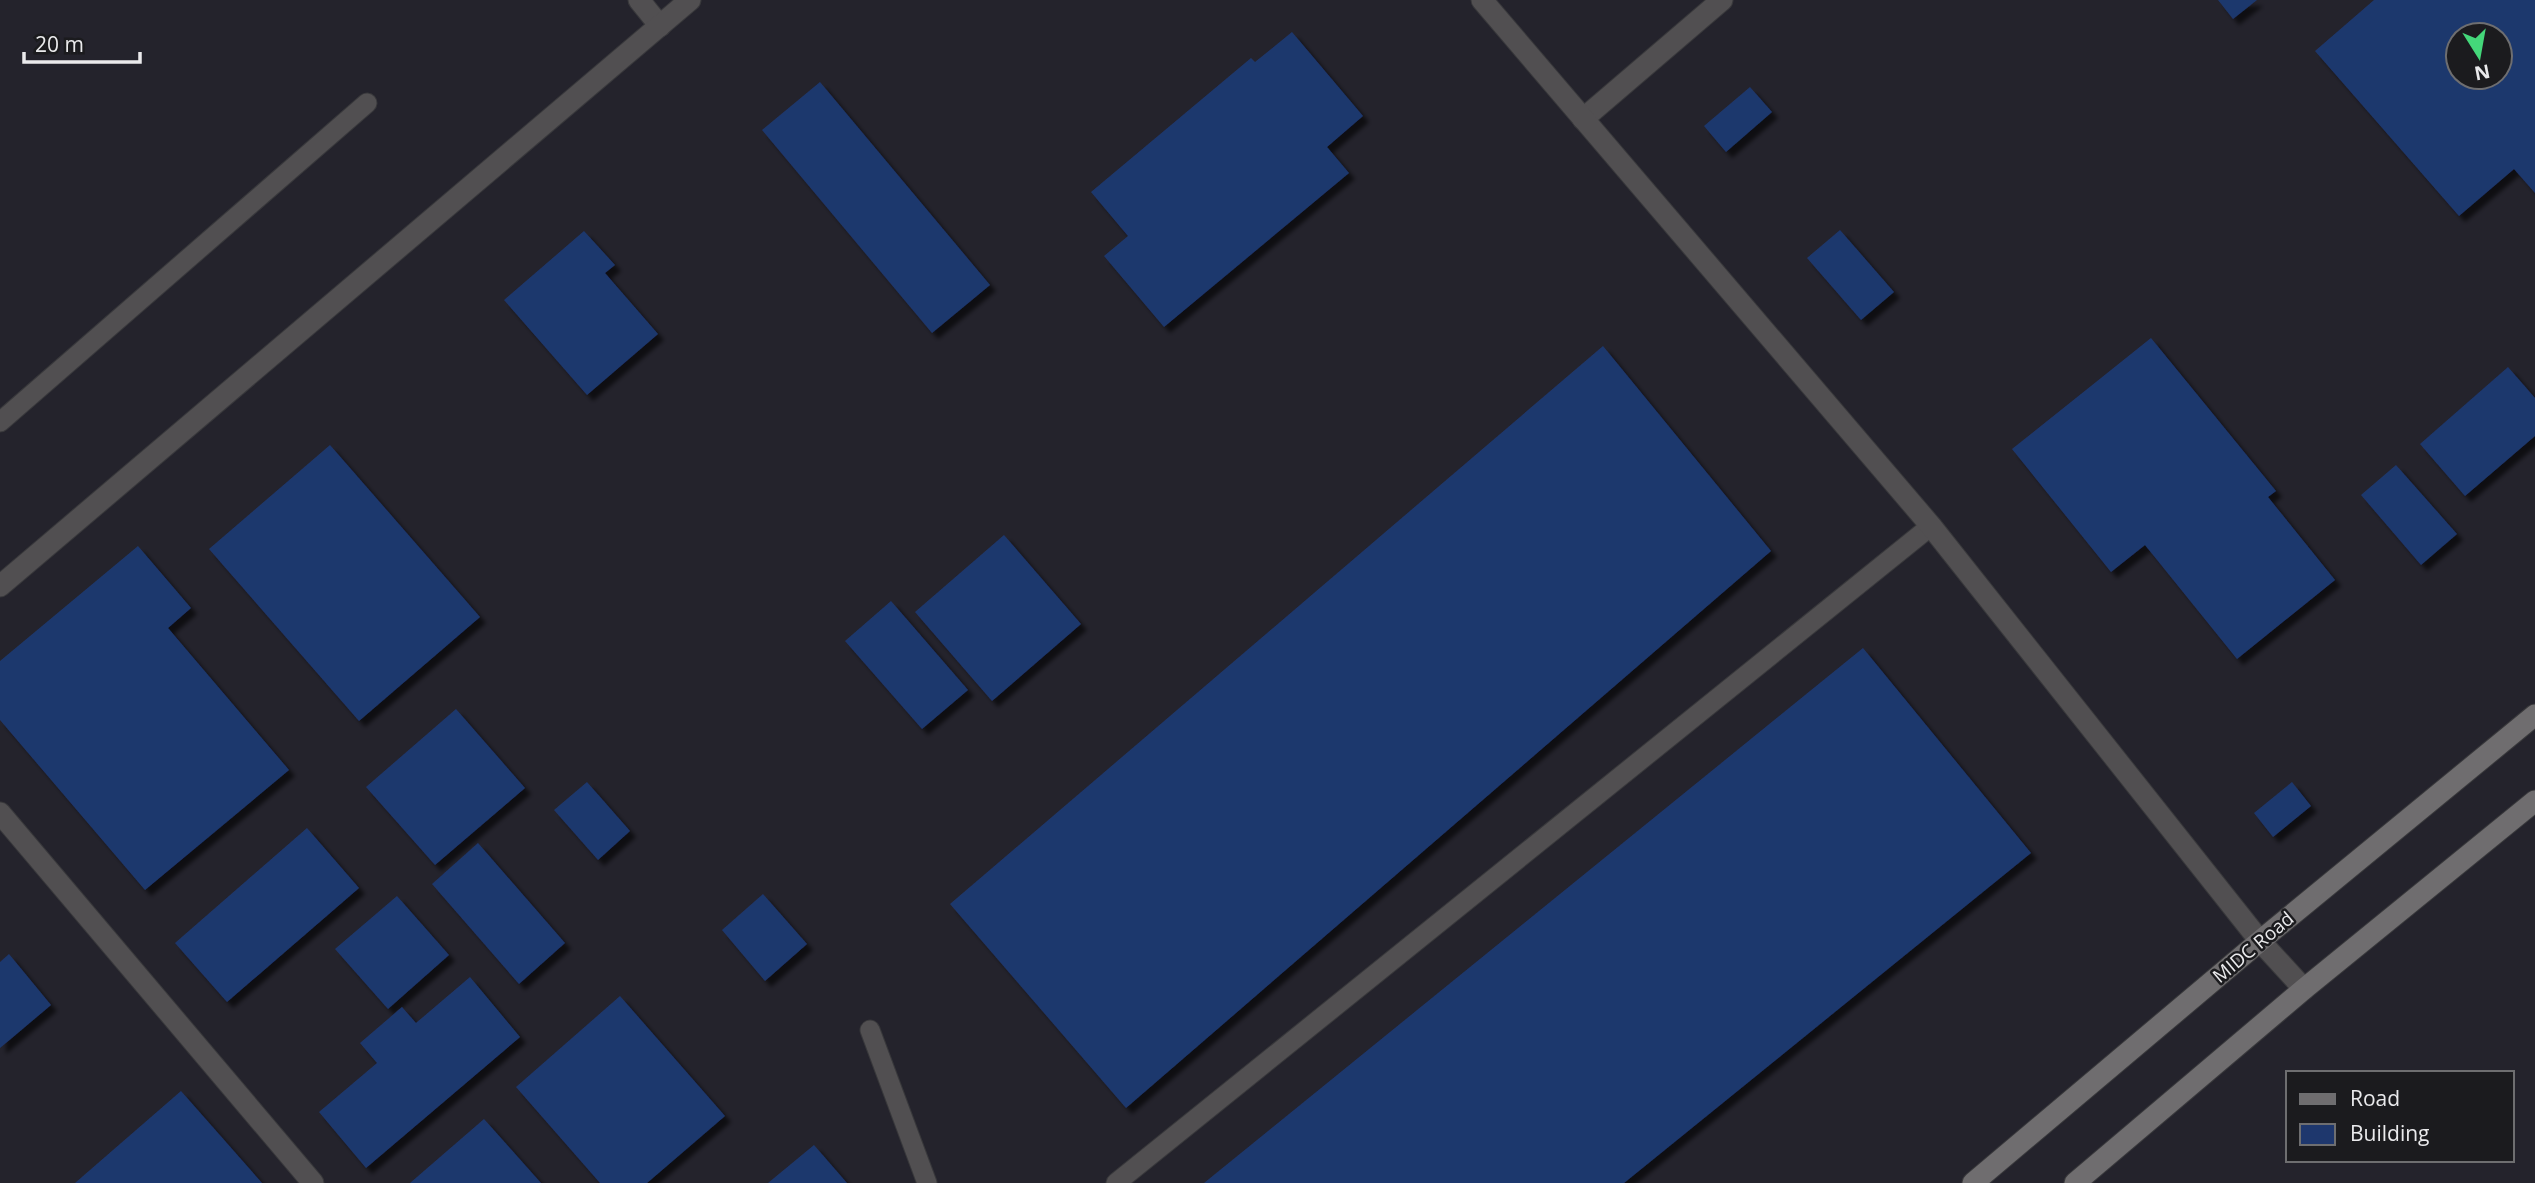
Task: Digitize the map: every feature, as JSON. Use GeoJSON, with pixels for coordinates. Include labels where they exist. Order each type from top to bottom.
{"type":"FeatureCollection","features":[{"type":"Feature","properties":{"kind":"main road","name":"MIDC Road"},"geometry":{"type":"LineString","coordinates":[[1973,1183],[2260,941],[2535,715]]}},
{"type":"Feature","properties":{"kind":"main road"},"geometry":{"type":"LineString","coordinates":[[2075,1183],[2304,989],[2535,801]]}},
{"type":"Feature","properties":{"kind":"street"},"geometry":{"type":"LineString","coordinates":[[639,0],[660,26]]}},
{"type":"Feature","properties":{"kind":"street"},"geometry":{"type":"LineString","coordinates":[[0,586],[690,0]]}},
{"type":"Feature","properties":{"kind":"street"},"geometry":{"type":"LineString","coordinates":[[1482,0],[1931,526],[2260,941],[2304,989]]}},
{"type":"Feature","properties":{"kind":"street"},"geometry":{"type":"LineString","coordinates":[[1583,119],[1722,0]]}},
{"type":"Feature","properties":{"kind":"street"},"geometry":{"type":"LineString","coordinates":[[0,813],[313,1183]]}},
{"type":"Feature","properties":{"kind":"lane"},"geometry":{"type":"LineString","coordinates":[[0,422],[367,103]]}},
{"type":"Feature","properties":{"kind":"lane"},"geometry":{"type":"LineString","coordinates":[[1116,1183],[1931,526]]}},
{"type":"Feature","properties":{"kind":"lane"},"geometry":{"type":"LineString","coordinates":[[870,1030],[927,1183]]}},
{"type":"Feature","properties":{"kind":"shaded area"},"geometry":{"type":"Polygon","coordinates":[[[0,0],[2535,0],[2535,1183],[0,1183],[0,0]]]}},
{"type":"Feature","properties":{"kind":"building"},"geometry":{"type":"Polygon","coordinates":[[[2218,0],[2257,0],[2233,19],[2218,0]]]}},
{"type":"Feature","properties":{"kind":"building"},"geometry":{"type":"Polygon","coordinates":[[[2374,0],[2535,0],[2535,193],[2514,169],[2459,216],[2315,51],[2374,0]]]}},
{"type":"Feature","properties":{"kind":"building"},"geometry":{"type":"Polygon","coordinates":[[[1292,32],[1363,116],[1327,147],[1349,173],[1164,327],[1104,256],[1128,236],[1091,192],[1251,58],[1255,62],[1292,32]]]}},
{"type":"Feature","properties":{"kind":"building"},"geometry":{"type":"Polygon","coordinates":[[[820,82],[990,285],[932,333],[762,130],[820,82]]]}},
{"type":"Feature","properties":{"kind":"building"},"geometry":{"type":"Polygon","coordinates":[[[1750,87],[1772,112],[1726,152],[1704,126],[1750,87]]]}},
{"type":"Feature","properties":{"kind":"building"},"geometry":{"type":"Polygon","coordinates":[[[1840,230],[1894,292],[1861,320],[1807,258],[1840,230]]]}},
{"type":"Feature","properties":{"kind":"building"},"geometry":{"type":"Polygon","coordinates":[[[584,231],[615,265],[605,273],[658,334],[587,395],[504,300],[584,231]]]}},
{"type":"Feature","properties":{"kind":"building"},"geometry":{"type":"Polygon","coordinates":[[[2151,338],[2276,491],[2268,497],[2335,580],[2237,659],[2145,545],[2111,572],[2012,449],[2151,338]]]}},
{"type":"Feature","properties":{"kind":"building"},"geometry":{"type":"Polygon","coordinates":[[[1603,346],[1771,551],[1126,1108],[950,904],[1603,346]]]}},
{"type":"Feature","properties":{"kind":"building"},"geometry":{"type":"Polygon","coordinates":[[[2508,367],[2535,398],[2535,436],[2465,496],[2420,444],[2508,367]]]}},
{"type":"Feature","properties":{"kind":"building"},"geometry":{"type":"Polygon","coordinates":[[[330,445],[480,617],[359,721],[209,549],[330,445]]]}},
{"type":"Feature","properties":{"kind":"building"},"geometry":{"type":"Polygon","coordinates":[[[2396,465],[2457,534],[2421,565],[2361,495],[2396,465]]]}},
{"type":"Feature","properties":{"kind":"building"},"geometry":{"type":"Polygon","coordinates":[[[1004,535],[1081,624],[992,701],[915,612],[1004,535]]]}},
{"type":"Feature","properties":{"kind":"building"},"geometry":{"type":"Polygon","coordinates":[[[138,546],[191,608],[168,628],[289,770],[145,890],[0,720],[0,661],[138,546]]]}},
{"type":"Feature","properties":{"kind":"building"},"geometry":{"type":"Polygon","coordinates":[[[891,601],[968,690],[922,729],[845,641],[891,601]]]}},
{"type":"Feature","properties":{"kind":"building"},"geometry":{"type":"Polygon","coordinates":[[[1863,648],[2031,853],[1624,1183],[1204,1183],[1863,648]]]}},
{"type":"Feature","properties":{"kind":"building"},"geometry":{"type":"Polygon","coordinates":[[[456,709],[525,788],[435,865],[366,787],[456,709]]]}},
{"type":"Feature","properties":{"kind":"building"},"geometry":{"type":"Polygon","coordinates":[[[587,782],[630,831],[598,860],[554,810],[587,782]]]}},
{"type":"Feature","properties":{"kind":"building"},"geometry":{"type":"Polygon","coordinates":[[[2292,782],[2311,806],[2273,837],[2254,813],[2292,782]]]}},
{"type":"Feature","properties":{"kind":"building"},"geometry":{"type":"Polygon","coordinates":[[[307,828],[359,888],[227,1002],[175,943],[307,828]]]}},
{"type":"Feature","properties":{"kind":"building"},"geometry":{"type":"Polygon","coordinates":[[[478,843],[565,943],[519,984],[432,884],[478,843]]]}},
{"type":"Feature","properties":{"kind":"building"},"geometry":{"type":"Polygon","coordinates":[[[763,894],[807,944],[765,981],[722,930],[763,894]]]}},
{"type":"Feature","properties":{"kind":"building"},"geometry":{"type":"Polygon","coordinates":[[[397,896],[449,955],[388,1009],[335,949],[397,896]]]}},
{"type":"Feature","properties":{"kind":"building"},"geometry":{"type":"Polygon","coordinates":[[[9,954],[51,1005],[0,1048],[0,962],[9,954]]]}},
{"type":"Feature","properties":{"kind":"building"},"geometry":{"type":"Polygon","coordinates":[[[470,977],[520,1037],[366,1168],[319,1112],[377,1063],[360,1043],[402,1007],[416,1023],[470,977]]]}},
{"type":"Feature","properties":{"kind":"building"},"geometry":{"type":"Polygon","coordinates":[[[620,996],[725,1116],[647,1183],[600,1183],[516,1087],[620,996]]]}},
{"type":"Feature","properties":{"kind":"building"},"geometry":{"type":"Polygon","coordinates":[[[181,1091],[262,1183],[75,1183],[181,1091]]]}},
{"type":"Feature","properties":{"kind":"building"},"geometry":{"type":"Polygon","coordinates":[[[484,1119],[541,1183],[410,1183],[484,1119]]]}},
{"type":"Feature","properties":{"kind":"building"},"geometry":{"type":"Polygon","coordinates":[[[814,1145],[847,1183],[768,1183],[814,1145]]]}}]}
